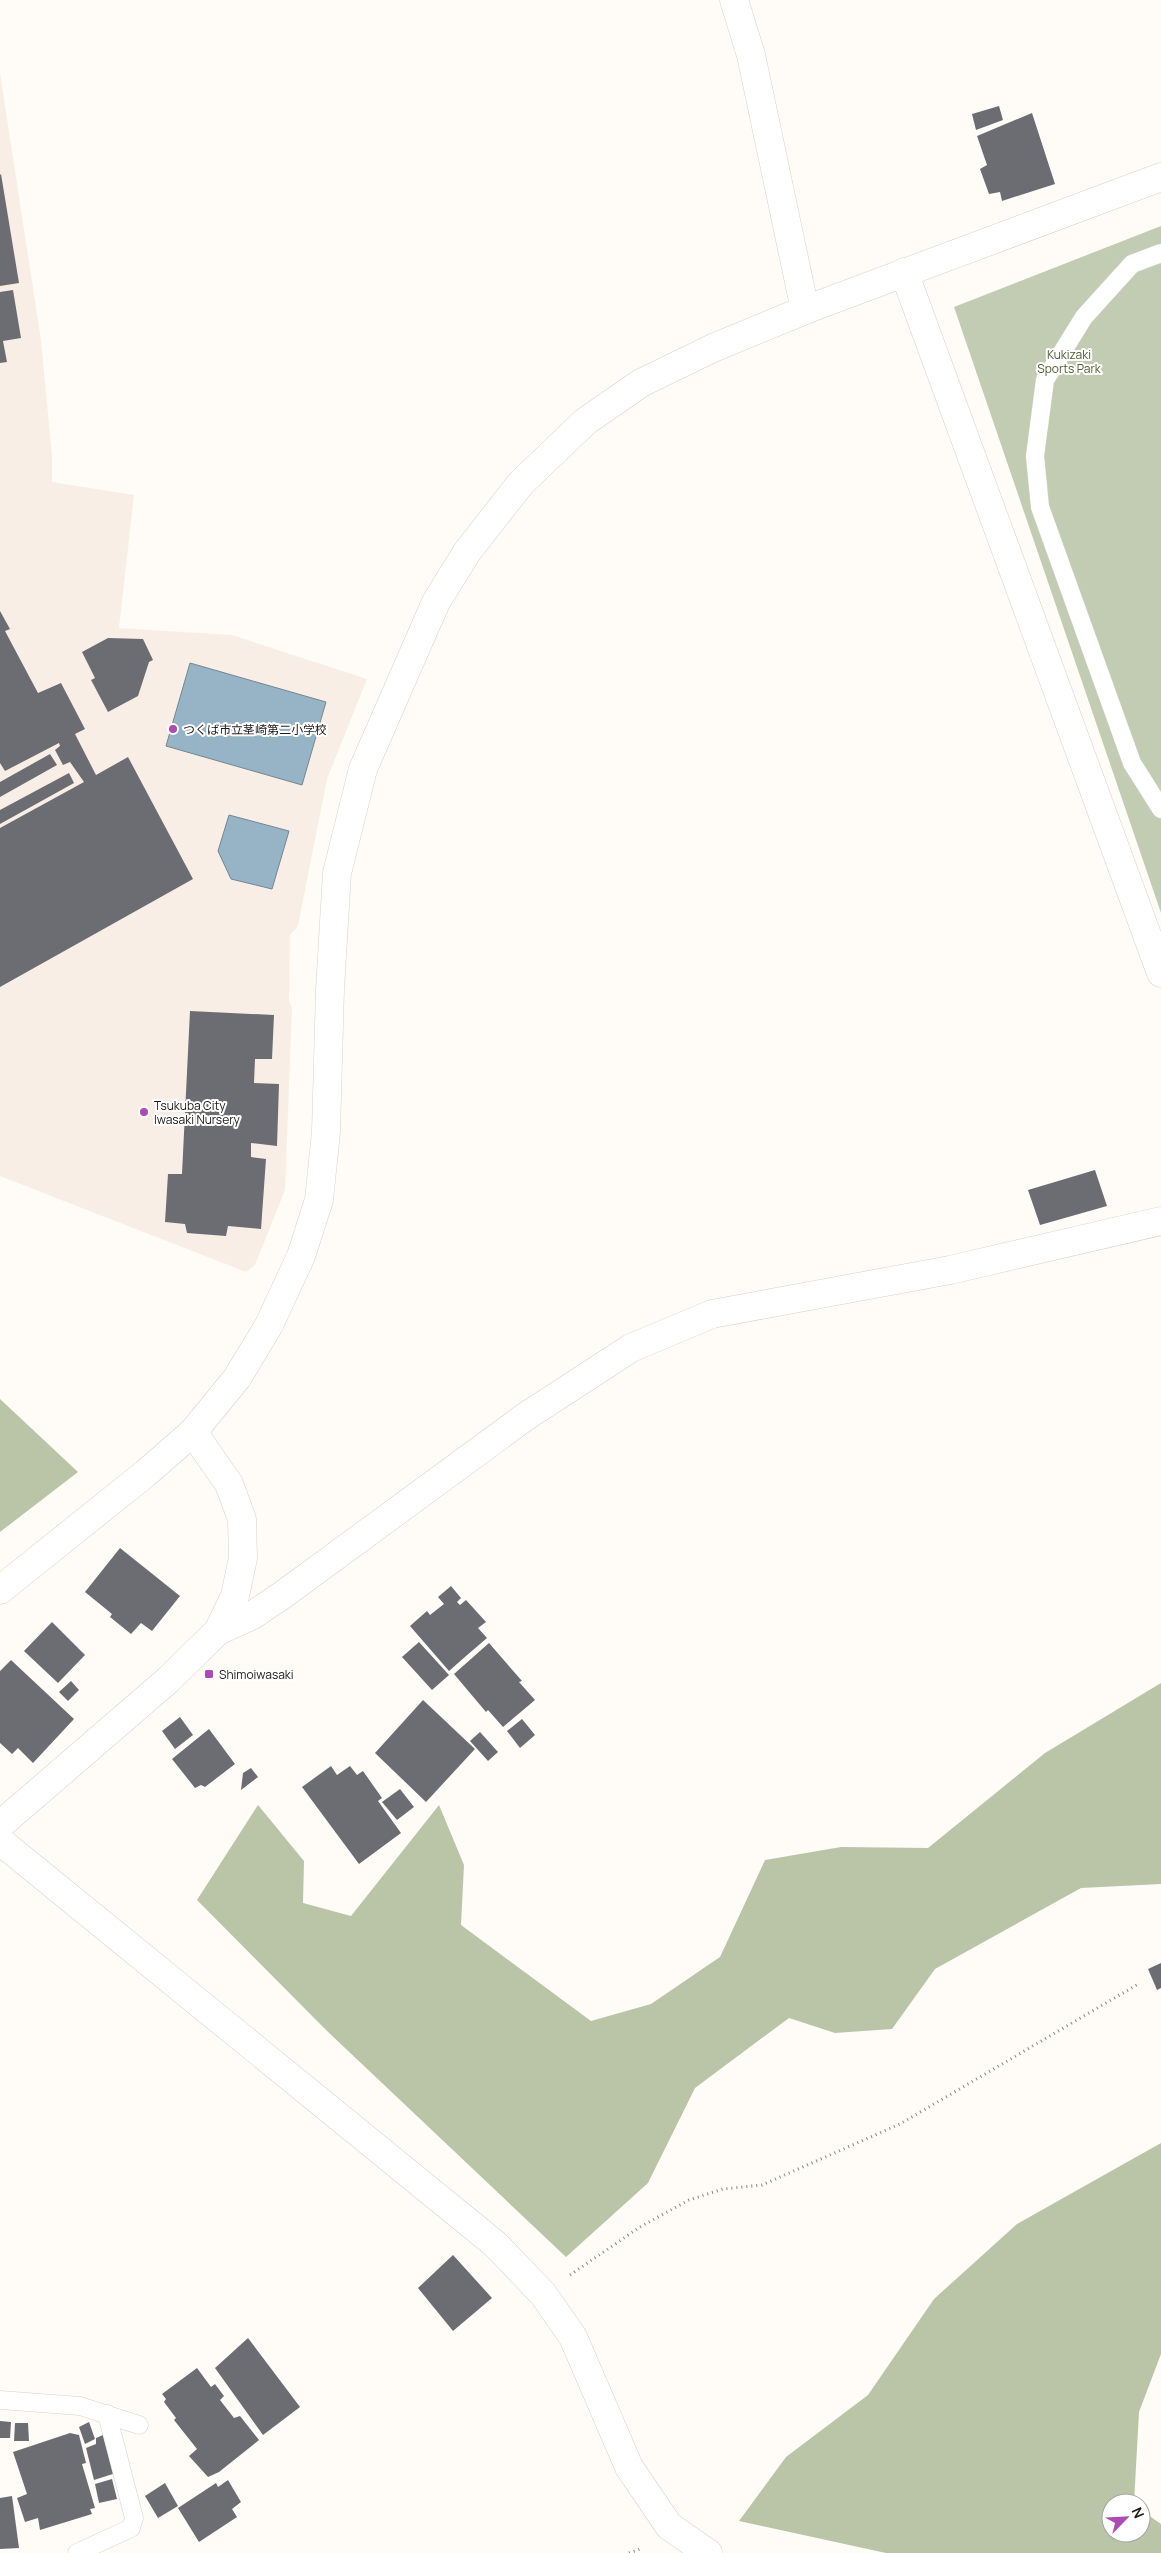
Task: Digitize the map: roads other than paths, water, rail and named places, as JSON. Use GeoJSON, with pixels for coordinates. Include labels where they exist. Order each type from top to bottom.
{"type":"FeatureCollection","features":[{"type":"Feature","properties":{"kind":"street"},"geometry":{"type":"LineString","coordinates":[[734,0],[751,56],[805,310]]}},
{"type":"Feature","properties":{"kind":"street"},"geometry":{"type":"LineString","coordinates":[[0,1590],[146,1474],[193,1432],[237,1378],[269,1325],[301,1256],[319,1200],[327,1104],[330,989],[337,873],[363,769],[436,602],[468,552],[521,483],[586,421],[641,383],[713,348],[904,272],[1161,177]]}},
{"type":"Feature","properties":{"kind":"street"},"geometry":{"type":"LineString","coordinates":[[904,272],[1161,973]]}},
{"type":"Feature","properties":{"kind":"street"},"geometry":{"type":"LineString","coordinates":[[0,1824],[168,1680],[218,1631],[252,1615],[284,1594],[524,1417],[631,1348],[712,1314],[950,1270],[1161,1221]]}},
{"type":"Feature","properties":{"kind":"street"},"geometry":{"type":"LineString","coordinates":[[193,1432],[229,1484],[242,1519],[243,1558],[235,1596],[218,1631]]}},
{"type":"Feature","properties":{"kind":"street"},"geometry":{"type":"LineString","coordinates":[[0,1841],[488,2237],[543,2294],[573,2337],[629,2467],[669,2526],[708,2553]]}},
{"type":"Feature","properties":{"kind":"lane"},"geometry":{"type":"LineString","coordinates":[[1161,253],[1132,264],[1084,316],[1044,380],[1035,456],[1040,507],[1132,763],[1161,809]]}},
{"type":"Feature","properties":{"kind":"lane"},"geometry":{"type":"LineString","coordinates":[[0,2400],[80,2406],[139,2425]]}},
{"type":"Feature","properties":{"kind":"lane"},"geometry":{"type":"LineString","coordinates":[[77,2553],[131,2528],[134,2518],[107,2414]]}},
{"type":"Feature","properties":{"kind":"water"},"geometry":{"type":"Polygon","coordinates":[[[190,663],[326,702],[302,785],[166,746],[190,663]]]}},
{"type":"Feature","properties":{"kind":"water"},"geometry":{"type":"Polygon","coordinates":[[[229,815],[289,831],[272,889],[231,879],[218,851],[229,815]]]}},
{"type":"Feature","properties":{"kind":"place","name":"つくば市立茎崎第二小学校"},"geometry":{"type":"Point","coordinates":[173,729]}},
{"type":"Feature","properties":{"kind":"place","name":"Tsukuba City Iwasaki Nursery"},"geometry":{"type":"Point","coordinates":[144,1112]}},
{"type":"Feature","properties":{"kind":"place","name":"Shimoiwasaki"},"geometry":{"type":"Point","coordinates":[209,1674]}},
{"type":"Feature","properties":{"kind":"park label","name":"Kukizaki Sports Park"},"geometry":{"type":"Point","coordinates":[1069,361]}}]}
